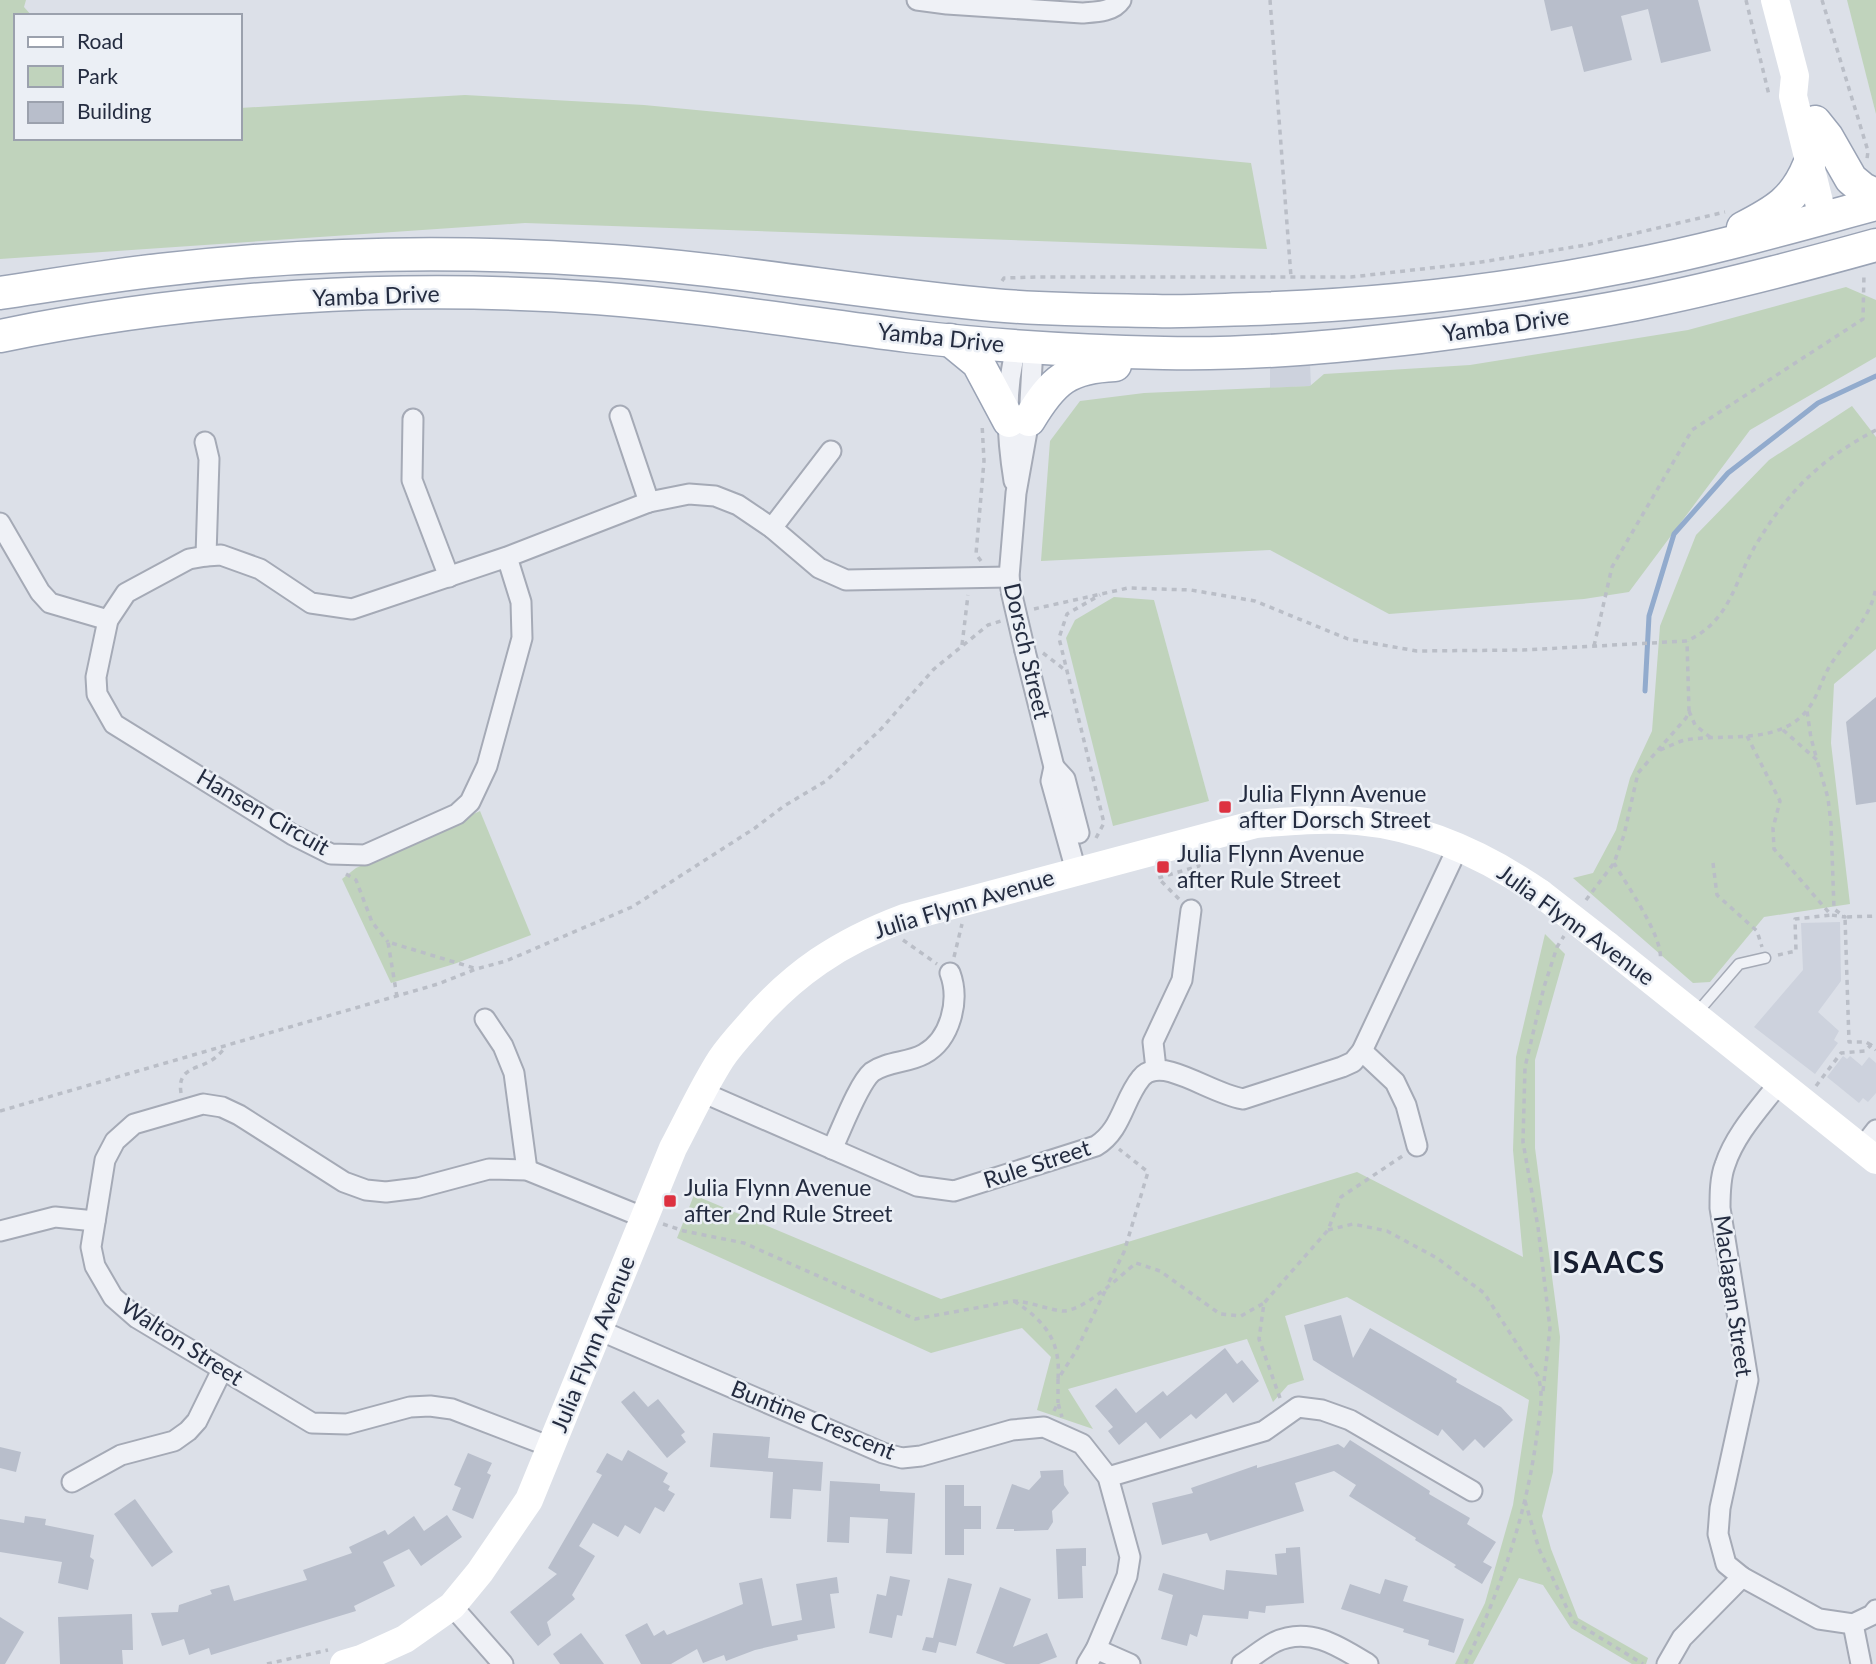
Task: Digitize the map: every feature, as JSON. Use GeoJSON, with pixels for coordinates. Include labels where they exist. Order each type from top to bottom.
{"type":"FeatureCollection","features":[{"type":"Feature","properties":{"kind":"main road"},"geometry":{"type":"LineString","coordinates":[[1815,122],[1827,137],[1851,179],[1876,195]]}},
{"type":"Feature","properties":{"kind":"main road"},"geometry":{"type":"LineString","coordinates":[[1701,249],[1760,219],[1794,194],[1809,164]]}},
{"type":"Feature","properties":{"kind":"main road"},"geometry":{"type":"LineString","coordinates":[[1701,249],[1876,204]]}},
{"type":"Feature","properties":{"kind":"main road"},"geometry":{"type":"LineString","coordinates":[[1830,216],[1855,255]]}},
{"type":"Feature","properties":{"kind":"main road","name":"Yamba Drive"},"geometry":{"type":"LineString","coordinates":[[0,293],[100,277],[229,263],[298,258],[452,254],[649,264],[1027,308],[1161,312],[1306,307],[1408,299],[1533,283],[1629,266],[1701,249]]}},
{"type":"Feature","properties":{"kind":"main road","name":"Yamba Drive"},"geometry":{"type":"LineString","coordinates":[[0,336],[126,314],[238,302],[470,293],[638,302],[1025,347],[1167,353],[1310,348],[1528,323],[1637,304],[1855,255]]}},
{"type":"Feature","properties":{"kind":"main road"},"geometry":{"type":"LineString","coordinates":[[1025,347],[1027,308]]}},
{"type":"Feature","properties":{"kind":"main road"},"geometry":{"type":"LineString","coordinates":[[950,340],[978,363],[1019,420],[1073,372],[1090,366],[1131,364],[1167,353]]}},
{"type":"Feature","properties":{"kind":"street"},"geometry":{"type":"LineString","coordinates":[[917,0],[1082,13],[1103,11],[1117,5],[1121,0]]}},
{"type":"Feature","properties":{"kind":"street"},"geometry":{"type":"LineString","coordinates":[[1775,0],[1795,76],[1793,96],[1809,164],[1830,216]]}},
{"type":"Feature","properties":{"kind":"street"},"geometry":{"type":"LineString","coordinates":[[1795,76],[1808,93],[1830,216]]}},
{"type":"Feature","properties":{"kind":"street","name":"Dorsch Street"},"geometry":{"type":"LineString","coordinates":[[1025,347],[1012,363],[1019,420],[1008,445],[1016,493],[1010,584],[1054,767],[1065,779],[1082,869]]}},
{"type":"Feature","properties":{"kind":"street"},"geometry":{"type":"LineString","coordinates":[[620,416],[649,502]]}},
{"type":"Feature","properties":{"kind":"street"},"geometry":{"type":"LineString","coordinates":[[413,419],[412,480],[449,577]]}},
{"type":"Feature","properties":{"kind":"street"},"geometry":{"type":"LineString","coordinates":[[205,442],[209,459],[205,556]]}},
{"type":"Feature","properties":{"kind":"street"},"geometry":{"type":"LineString","coordinates":[[772,528],[831,451]]}},
{"type":"Feature","properties":{"kind":"street","name":"Hansen Circuit"},"geometry":{"type":"LineString","coordinates":[[506,557],[521,602],[522,638],[488,766],[470,802],[457,814],[365,855],[331,854],[293,835],[114,724],[97,694],[96,677],[108,620],[126,593],[188,559],[221,555],[261,569],[311,603],[352,610],[506,557],[649,502],[689,494],[715,496],[738,505],[772,528],[819,568],[846,580],[1010,584]]}},
{"type":"Feature","properties":{"kind":"street"},"geometry":{"type":"LineString","coordinates":[[0,523],[40,592],[50,603],[108,620]]}},
{"type":"Feature","properties":{"kind":"street","name":"Julia Flynn Avenue"},"geometry":{"type":"LineString","coordinates":[[342,1656],[361,1659],[405,1639],[452,1606],[480,1572],[529,1500],[599,1330],[654,1216],[673,1148],[722,1057],[790,981],[828,953],[865,933],[891,923],[1082,869],[1256,824],[1311,819],[1370,823],[1412,831],[1458,847],[1508,871],[1607,945],[1779,1083],[1871,1146]]}},
{"type":"Feature","properties":{"kind":"street"},"geometry":{"type":"LineString","coordinates":[[1191,910],[1182,980],[1153,1042],[1156,1069],[1171,1072],[1227,1096],[1243,1099],[1353,1062],[1362,1051],[1458,847]]}},
{"type":"Feature","properties":{"kind":"street"},"geometry":{"type":"LineString","coordinates":[[832,1149],[864,1082],[872,1073],[890,1063],[923,1055],[942,1037],[953,1013],[954,983],[950,973]]}},
{"type":"Feature","properties":{"kind":"street"},"geometry":{"type":"LineString","coordinates":[[485,1019],[503,1046],[514,1073],[527,1170]]}},
{"type":"Feature","properties":{"kind":"street"},"geometry":{"type":"LineString","coordinates":[[1362,1051],[1395,1082],[1406,1105],[1417,1146]]}},
{"type":"Feature","properties":{"kind":"street","name":"Rule Street"},"geometry":{"type":"LineString","coordinates":[[702,1092],[917,1186],[954,1191],[1096,1146],[1107,1139],[1142,1076],[1156,1069]]}},
{"type":"Feature","properties":{"kind":"street","name":"Maclagan Street"},"geometry":{"type":"LineString","coordinates":[[1779,1083],[1735,1143],[1724,1166],[1720,1189],[1720,1208],[1748,1380],[1720,1508],[1718,1534],[1726,1564],[1742,1577],[1819,1619],[1853,1624]]}},
{"type":"Feature","properties":{"kind":"street","name":"Walton Street"},"geometry":{"type":"LineString","coordinates":[[551,1447],[452,1409],[429,1406],[410,1407],[347,1424],[312,1423],[137,1318],[113,1297],[95,1266],[91,1247],[104,1160],[116,1141],[134,1124],[203,1104],[222,1107],[239,1115],[344,1182],[366,1190],[386,1192],[418,1188],[489,1169],[527,1170],[654,1216]]}},
{"type":"Feature","properties":{"kind":"street"},"geometry":{"type":"LineString","coordinates":[[0,1231],[55,1217],[95,1221]]}},
{"type":"Feature","properties":{"kind":"street","name":"Buntine Crescent"},"geometry":{"type":"LineString","coordinates":[[599,1330],[883,1453],[902,1458],[921,1456],[1013,1430],[1044,1427],[1082,1444],[1108,1477],[1130,1557],[1127,1576],[1091,1656]]}},
{"type":"Feature","properties":{"kind":"street"},"geometry":{"type":"LineString","coordinates":[[72,1482],[121,1455],[174,1441],[188,1431],[197,1421],[222,1370]]}},
{"type":"Feature","properties":{"kind":"street"},"geometry":{"type":"LineString","coordinates":[[1108,1477],[1264,1431],[1298,1407],[1322,1410],[1350,1420],[1472,1491]]}},
{"type":"Feature","properties":{"kind":"street"},"geometry":{"type":"LineString","coordinates":[[1667,1664],[1682,1638],[1742,1577]]}},
{"type":"Feature","properties":{"kind":"street"},"geometry":{"type":"LineString","coordinates":[[452,1606],[503,1664]]}},
{"type":"Feature","properties":{"kind":"street"},"geometry":{"type":"LineString","coordinates":[[1861,1664],[1853,1624],[1876,1611]]}},
{"type":"Feature","properties":{"kind":"street"},"geometry":{"type":"LineString","coordinates":[[1242,1664],[1275,1642],[1296,1636],[1320,1637],[1344,1648],[1368,1664]]}},
{"type":"Feature","properties":{"kind":"street"},"geometry":{"type":"LineString","coordinates":[[1091,1656],[1130,1664]]}},
{"type":"Feature","properties":{"kind":"lane"},"geometry":{"type":"LineString","coordinates":[[1695,1015],[1739,964],[1765,958]]}},
{"type":"Feature","properties":{"kind":"path"},"geometry":{"type":"LineString","coordinates":[[1270,0],[1292,277]]}},
{"type":"Feature","properties":{"kind":"path"},"geometry":{"type":"LineString","coordinates":[[1594,647],[1612,567],[1692,430],[1863,318],[1855,255]]}},
{"type":"Feature","properties":{"kind":"path"},"geometry":{"type":"LineString","coordinates":[[1023,613],[1096,593],[1128,588],[1191,590],[1255,601],[1331,634],[1364,643],[1417,651],[1594,647],[1688,641],[1700,636],[1729,606],[1755,546],[1784,503],[1809,474],[1843,448],[1876,430]]}},
{"type":"Feature","properties":{"kind":"path"},"geometry":{"type":"LineString","coordinates":[[1657,752],[1683,740],[1747,736],[1783,730],[1807,710],[1831,663],[1863,622],[1875,597],[1876,587]]}},
{"type":"Feature","properties":{"kind":"path"},"geometry":{"type":"LineString","coordinates":[[963,589],[972,589]]}},
{"type":"Feature","properties":{"kind":"path"},"geometry":{"type":"LineString","coordinates":[[0,1111],[397,997],[506,961],[632,907],[826,781],[883,728],[934,670],[962,645],[988,625],[1012,617]]}},
{"type":"Feature","properties":{"kind":"path"},"geometry":{"type":"LineString","coordinates":[[1688,641],[1689,711],[1695,724],[1711,738]]}},
{"type":"Feature","properties":{"kind":"path"},"geometry":{"type":"LineString","coordinates":[[1807,710],[1811,738],[1828,798],[1834,909],[1845,917]]}},
{"type":"Feature","properties":{"kind":"path"},"geometry":{"type":"LineString","coordinates":[[1584,902],[1614,863],[1624,835],[1638,773],[1686,718],[1689,711]]}},
{"type":"Feature","properties":{"kind":"path"},"geometry":{"type":"LineString","coordinates":[[1783,730],[1817,760]]}},
{"type":"Feature","properties":{"kind":"path"},"geometry":{"type":"LineString","coordinates":[[1747,736],[1780,801],[1773,828],[1774,849],[1831,915]]}},
{"type":"Feature","properties":{"kind":"path"},"geometry":{"type":"LineString","coordinates":[[1155,874],[1198,861],[1199,866],[1158,878],[1191,910]]}},
{"type":"Feature","properties":{"kind":"path"},"geometry":{"type":"LineString","coordinates":[[1614,863],[1656,937],[1662,956],[1659,965],[1647,977]]}},
{"type":"Feature","properties":{"kind":"path"},"geometry":{"type":"LineString","coordinates":[[1713,863],[1717,895],[1757,931],[1765,958],[1796,951],[1795,919],[1831,915],[1876,916]]}},
{"type":"Feature","properties":{"kind":"path"},"geometry":{"type":"LineString","coordinates":[[908,933],[898,937],[950,973],[964,915],[961,902]]}},
{"type":"Feature","properties":{"kind":"path"},"geometry":{"type":"LineString","coordinates":[[1845,917],[1849,1042],[1866,1042],[1876,1050]]}},
{"type":"Feature","properties":{"kind":"path"},"geometry":{"type":"LineString","coordinates":[[1465,1664],[1487,1619],[1532,1473],[1550,1328],[1538,1227],[1523,1142],[1525,1067],[1544,987],[1557,947],[1564,936]]}},
{"type":"Feature","properties":{"kind":"path"},"geometry":{"type":"LineString","coordinates":[[397,997],[388,942],[477,969]]}},
{"type":"Feature","properties":{"kind":"path"},"geometry":{"type":"LineString","coordinates":[[1812,1090],[1841,1053],[1865,1051],[1871,1045]]}},
{"type":"Feature","properties":{"kind":"path"},"geometry":{"type":"LineString","coordinates":[[183,1110],[179,1083],[186,1072],[214,1059],[226,1046]]}},
{"type":"Feature","properties":{"kind":"path"},"geometry":{"type":"LineString","coordinates":[[1058,1379],[1076,1351],[1124,1252],[1148,1172],[1107,1139]]}},
{"type":"Feature","properties":{"kind":"path"},"geometry":{"type":"LineString","coordinates":[[654,1216],[659,1223],[684,1231],[744,1243],[915,1320],[1014,1301],[1065,1311],[1083,1304],[1136,1263],[1160,1271],[1220,1314],[1241,1316],[1264,1303],[1328,1230],[1341,1197],[1417,1146]]}},
{"type":"Feature","properties":{"kind":"path"},"geometry":{"type":"LineString","coordinates":[[1328,1230],[1353,1224],[1387,1231],[1437,1258],[1484,1293],[1538,1376],[1543,1391]]}},
{"type":"Feature","properties":{"kind":"path"},"geometry":{"type":"LineString","coordinates":[[1014,1301],[1034,1314],[1050,1336],[1060,1358],[1058,1403]]}},
{"type":"Feature","properties":{"kind":"path"},"geometry":{"type":"LineString","coordinates":[[1264,1303],[1259,1339],[1286,1415]]}},
{"type":"Feature","properties":{"kind":"path"},"geometry":{"type":"LineString","coordinates":[[1525,1499],[1539,1549],[1573,1621],[1643,1664]]}},
{"type":"Feature","properties":{"kind":"path"},"geometry":{"type":"LineString","coordinates":[[267,1664],[342,1656]]}},
{"type":"Feature","properties":{"kind":"shaded area"},"geometry":{"type":"Polygon","coordinates":[[[1310,363],[1311,386],[1270,388],[1270,365],[1310,363]]]}},
{"type":"Feature","properties":{"kind":"shaded area"},"geometry":{"type":"Polygon","coordinates":[[[1840,922],[1841,981],[1818,1012],[1839,1031],[1834,1040],[1838,1043],[1815,1074],[1754,1027],[1803,970],[1801,923],[1840,922]]]}},
{"type":"Feature","properties":{"kind":"shaded area"},"geometry":{"type":"Polygon","coordinates":[[[1843,1056],[1847,1059],[1850,1056],[1862,1066],[1869,1057],[1876,1063],[1876,1093],[1868,1102],[1863,1098],[1859,1103],[1827,1077],[1843,1056]]]}},
{"type":"Feature","properties":{"kind":"green space"},"geometry":{"type":"Polygon","coordinates":[[[0,0],[26,0],[24,7],[30,14],[14,14],[14,140],[242,140],[242,108],[465,95],[644,105],[1251,163],[1267,249],[525,223],[0,259],[0,0]]]}},
{"type":"Feature","properties":{"kind":"green space"},"geometry":{"type":"Polygon","coordinates":[[[1847,0],[1876,0],[1876,114],[1847,0]]]}},
{"type":"Feature","properties":{"kind":"green space"},"geometry":{"type":"Polygon","coordinates":[[[1846,287],[1876,300],[1876,357],[1750,430],[1629,592],[1584,599],[1389,614],[1270,550],[1041,561],[1050,441],[1080,401],[1144,393],[1310,386],[1324,374],[1470,365],[1688,330],[1846,287]]]}},
{"type":"Feature","properties":{"kind":"green space"},"geometry":{"type":"Polygon","coordinates":[[[1852,406],[1876,437],[1876,649],[1834,684],[1831,743],[1850,904],[1764,917],[1710,982],[1693,983],[1573,878],[1593,873],[1616,830],[1630,778],[1652,731],[1660,626],[1696,535],[1769,460],[1852,406]]]}},
{"type":"Feature","properties":{"kind":"green space"},"geometry":{"type":"Polygon","coordinates":[[[1114,597],[1154,600],[1209,801],[1113,826],[1066,638],[1075,620],[1114,597]]]}},
{"type":"Feature","properties":{"kind":"green space"},"geometry":{"type":"Polygon","coordinates":[[[480,811],[531,935],[454,964],[391,983],[342,879],[356,868],[480,811]]]}},
{"type":"Feature","properties":{"kind":"green space"},"geometry":{"type":"Polygon","coordinates":[[[1545,934],[1565,954],[1535,1060],[1535,1148],[1560,1337],[1553,1472],[1542,1516],[1551,1549],[1578,1618],[1648,1658],[1646,1664],[1632,1664],[1571,1628],[1543,1585],[1519,1578],[1473,1664],[1455,1664],[1485,1603],[1513,1505],[1529,1400],[1347,1297],[1285,1316],[1304,1380],[1288,1385],[1273,1402],[1247,1339],[1068,1389],[1093,1429],[1037,1410],[1051,1357],[1022,1328],[931,1353],[677,1238],[694,1195],[941,1299],[1357,1172],[1523,1257],[1513,1150],[1516,1057],[1545,934]]]}},
{"type":"Feature","properties":{"kind":"building"},"geometry":{"type":"Polygon","coordinates":[[[1544,0],[1698,0],[1711,51],[1661,63],[1648,9],[1621,16],[1632,60],[1584,72],[1572,26],[1551,31],[1544,0]]]}},
{"type":"Feature","properties":{"kind":"building"},"geometry":{"type":"Polygon","coordinates":[[[1876,697],[1876,802],[1856,805],[1846,722],[1876,697]]]}},
{"type":"Feature","properties":{"kind":"building"},"geometry":{"type":"Polygon","coordinates":[[[1341,1315],[1353,1358],[1370,1328],[1501,1407],[1513,1420],[1484,1448],[1475,1439],[1463,1451],[1442,1429],[1438,1436],[1332,1372],[1313,1360],[1304,1325],[1341,1315]]]}},
{"type":"Feature","properties":{"kind":"building"},"geometry":{"type":"Polygon","coordinates":[[[1225,1348],[1237,1364],[1242,1360],[1259,1381],[1233,1403],[1226,1393],[1196,1419],[1191,1414],[1160,1439],[1146,1422],[1119,1445],[1108,1431],[1113,1427],[1095,1406],[1116,1388],[1136,1413],[1163,1391],[1167,1396],[1225,1348]]]}},
{"type":"Feature","properties":{"kind":"building"},"geometry":{"type":"Polygon","coordinates":[[[634,1391],[648,1407],[658,1399],[685,1432],[681,1435],[686,1442],[667,1458],[621,1402],[634,1391]]]}},
{"type":"Feature","properties":{"kind":"building"},"geometry":{"type":"Polygon","coordinates":[[[713,1433],[770,1437],[768,1458],[823,1462],[821,1491],[793,1489],[791,1519],[770,1518],[773,1472],[710,1467],[713,1433]]]}},
{"type":"Feature","properties":{"kind":"building"},"geometry":{"type":"Polygon","coordinates":[[[1350,1440],[1430,1491],[1429,1494],[1470,1518],[1467,1524],[1496,1542],[1483,1562],[1492,1567],[1482,1584],[1349,1496],[1356,1485],[1334,1471],[1295,1483],[1304,1511],[1210,1541],[1207,1533],[1162,1545],[1152,1503],[1193,1493],[1191,1488],[1257,1465],[1257,1468],[1338,1444],[1344,1448],[1350,1440]]]}},
{"type":"Feature","properties":{"kind":"building"},"geometry":{"type":"Polygon","coordinates":[[[0,1447],[21,1452],[16,1472],[0,1468],[0,1447]]]}},
{"type":"Feature","properties":{"kind":"building"},"geometry":{"type":"Polygon","coordinates":[[[628,1450],[668,1473],[663,1482],[670,1486],[668,1490],[675,1494],[664,1512],[655,1507],[640,1534],[625,1525],[618,1537],[593,1523],[579,1546],[595,1556],[572,1595],[575,1599],[547,1622],[551,1635],[538,1646],[510,1612],[557,1574],[548,1568],[602,1475],[596,1472],[607,1453],[622,1461],[628,1450]]]}},
{"type":"Feature","properties":{"kind":"building"},"geometry":{"type":"Polygon","coordinates":[[[468,1453],[492,1463],[487,1473],[491,1475],[473,1519],[452,1510],[461,1488],[454,1485],[468,1453]]]}},
{"type":"Feature","properties":{"kind":"building"},"geometry":{"type":"Polygon","coordinates":[[[1063,1470],[1064,1485],[1069,1493],[1052,1511],[1053,1522],[1048,1530],[996,1529],[1012,1484],[1029,1490],[1041,1477],[1040,1471],[1063,1470]]]}},
{"type":"Feature","properties":{"kind":"building"},"geometry":{"type":"Polygon","coordinates":[[[830,1481],[880,1484],[880,1491],[915,1493],[912,1554],[886,1553],[888,1519],[850,1517],[849,1543],[827,1542],[830,1481]]]}},
{"type":"Feature","properties":{"kind":"building"},"geometry":{"type":"Polygon","coordinates":[[[945,1485],[964,1485],[964,1506],[981,1506],[981,1529],[964,1529],[964,1555],[945,1555],[945,1485]]]}},
{"type":"Feature","properties":{"kind":"building"},"geometry":{"type":"Polygon","coordinates":[[[135,1499],[173,1552],[152,1567],[114,1514],[135,1499]]]}},
{"type":"Feature","properties":{"kind":"building"},"geometry":{"type":"Polygon","coordinates":[[[447,1515],[462,1537],[421,1566],[409,1549],[383,1562],[395,1586],[354,1606],[356,1611],[211,1655],[209,1648],[189,1655],[184,1639],[162,1646],[151,1613],[178,1612],[179,1605],[212,1594],[210,1590],[229,1585],[234,1601],[307,1580],[303,1570],[352,1553],[349,1547],[385,1530],[388,1535],[414,1516],[424,1531],[447,1515]]]}},
{"type":"Feature","properties":{"kind":"building"},"geometry":{"type":"Polygon","coordinates":[[[25,1516],[46,1519],[45,1525],[94,1535],[90,1557],[94,1560],[88,1590],[58,1583],[62,1562],[0,1552],[0,1519],[24,1523],[25,1516]]]}},
{"type":"Feature","properties":{"kind":"building"},"geometry":{"type":"Polygon","coordinates":[[[1300,1547],[1304,1603],[1266,1606],[1265,1613],[1249,1611],[1248,1619],[1203,1615],[1197,1637],[1190,1634],[1187,1646],[1161,1639],[1173,1595],[1158,1590],[1163,1573],[1224,1590],[1226,1570],[1277,1575],[1275,1554],[1286,1553],[1286,1548],[1300,1547]]]}},
{"type":"Feature","properties":{"kind":"building"},"geometry":{"type":"Polygon","coordinates":[[[1086,1548],[1086,1566],[1082,1566],[1083,1598],[1058,1599],[1056,1549],[1086,1548]]]}},
{"type":"Feature","properties":{"kind":"building"},"geometry":{"type":"Polygon","coordinates":[[[890,1576],[910,1580],[902,1616],[897,1615],[892,1638],[869,1633],[877,1594],[886,1596],[890,1576]]]}},
{"type":"Feature","properties":{"kind":"building"},"geometry":{"type":"Polygon","coordinates":[[[837,1577],[839,1593],[830,1594],[835,1628],[797,1635],[798,1640],[755,1650],[726,1661],[724,1655],[703,1663],[697,1649],[671,1664],[641,1664],[625,1635],[647,1623],[654,1636],[664,1630],[667,1635],[743,1604],[739,1583],[762,1578],[772,1626],[802,1620],[796,1584],[837,1577]]]}},
{"type":"Feature","properties":{"kind":"building"},"geometry":{"type":"Polygon","coordinates":[[[948,1578],[972,1584],[956,1646],[939,1642],[936,1653],[922,1650],[926,1637],[933,1638],[948,1578]]]}},
{"type":"Feature","properties":{"kind":"building"},"geometry":{"type":"Polygon","coordinates":[[[1385,1579],[1408,1586],[1403,1601],[1464,1619],[1454,1653],[1428,1645],[1429,1640],[1403,1632],[1404,1629],[1341,1609],[1350,1584],[1380,1594],[1385,1579]]]}},
{"type":"Feature","properties":{"kind":"building"},"geometry":{"type":"Polygon","coordinates":[[[1000,1587],[1031,1599],[1013,1647],[1047,1633],[1057,1657],[1039,1664],[1006,1664],[976,1653],[1000,1587]]]}},
{"type":"Feature","properties":{"kind":"building"},"geometry":{"type":"Polygon","coordinates":[[[132,1614],[133,1650],[122,1650],[123,1664],[60,1664],[58,1617],[132,1614]]]}},
{"type":"Feature","properties":{"kind":"building"},"geometry":{"type":"Polygon","coordinates":[[[0,1617],[24,1632],[5,1664],[0,1664],[0,1617]]]}},
{"type":"Feature","properties":{"kind":"building"},"geometry":{"type":"Polygon","coordinates":[[[581,1633],[604,1664],[560,1664],[553,1654],[581,1633]]]}},
{"type":"Feature","properties":{"kind":"waterway"},"geometry":{"type":"LineString","coordinates":[[1645,691],[1649,616],[1674,534],[1728,473],[1818,403],[1876,376]]}},
{"type":"Feature","properties":{"kind":"place","name":"Julia Flynn Avenue after Dorsch Street"},"geometry":{"type":"Point","coordinates":[1225,807]}},
{"type":"Feature","properties":{"kind":"place","name":"Julia Flynn Avenue after Rule Street"},"geometry":{"type":"Point","coordinates":[1163,867]}},
{"type":"Feature","properties":{"kind":"place","name":"Julia Flynn Avenue after 2nd Rule Street"},"geometry":{"type":"Point","coordinates":[670,1201]}},
{"type":"Feature","properties":{"kind":"district","name":"ISAACS"},"geometry":{"type":"Point","coordinates":[1609,1263]}}]}
